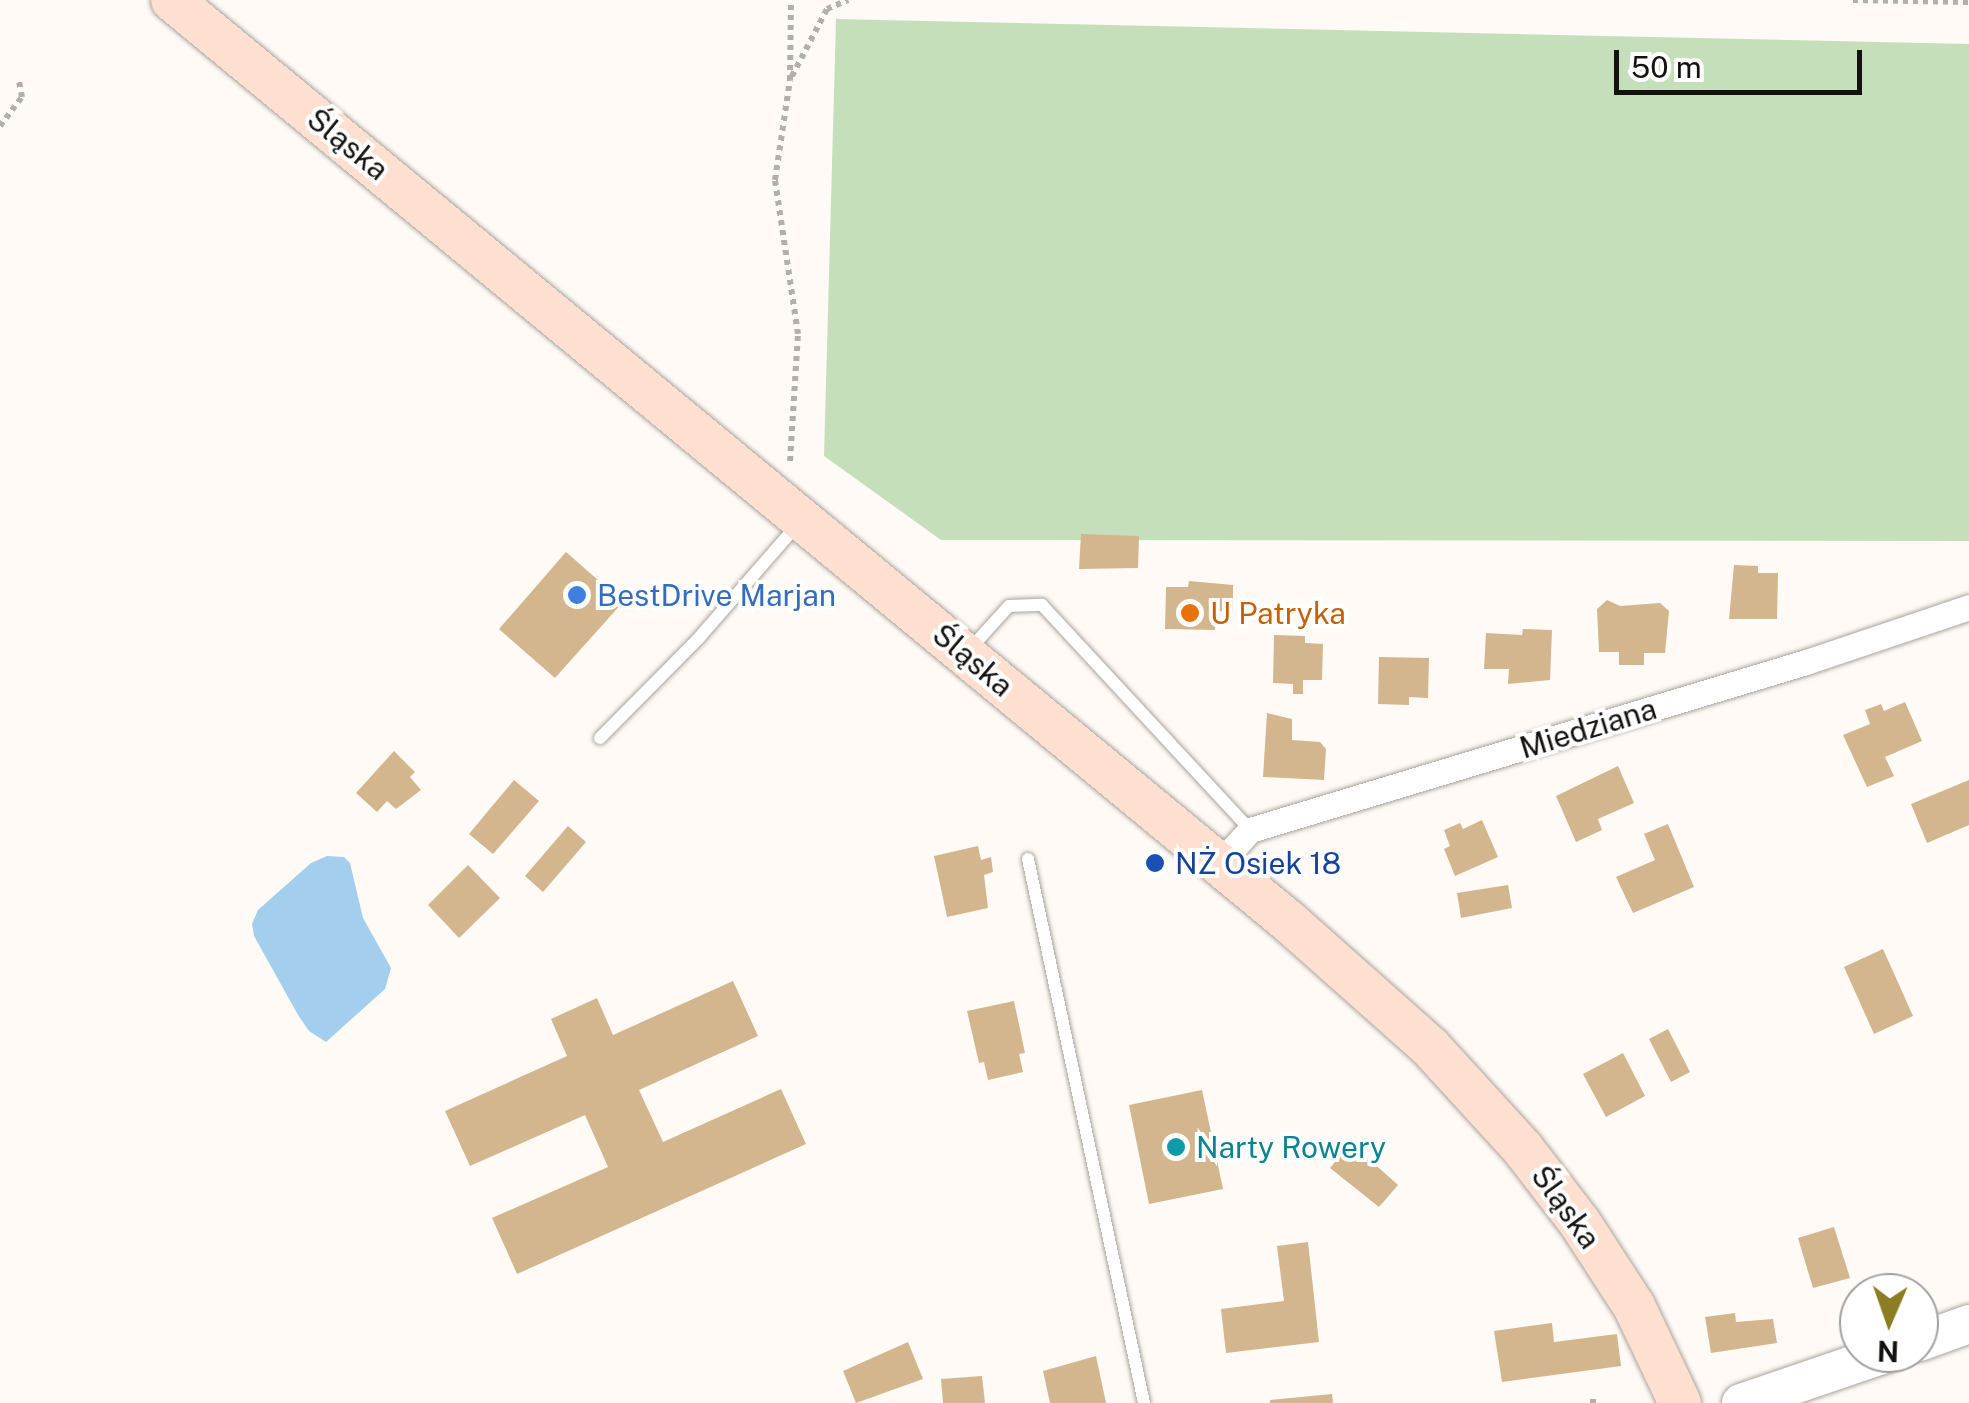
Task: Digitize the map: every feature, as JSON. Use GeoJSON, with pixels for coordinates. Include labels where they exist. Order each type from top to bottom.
{"type":"FeatureCollection","features":[{"type":"Feature","properties":{"kind":"main road","name":"Śląska"},"geometry":{"type":"LineString","coordinates":[[172,0],[966,654],[1430,1047],[1523,1150],[1615,1274],[1680,1403]]}},
{"type":"Feature","properties":{"kind":"street","name":"Miedziana"},"geometry":{"type":"LineString","coordinates":[[1218,864],[1250,830],[1806,662],[1969,607]]}},
{"type":"Feature","properties":{"kind":"street"},"geometry":{"type":"LineString","coordinates":[[1939,1335],[1969,1324]]}},
{"type":"Feature","properties":{"kind":"street"},"geometry":{"type":"LineString","coordinates":[[1741,1403],[1839,1370]]}},
{"type":"Feature","properties":{"kind":"lane"},"geometry":{"type":"LineString","coordinates":[[600,738],[698,640],[788,508]]}},
{"type":"Feature","properties":{"kind":"lane"},"geometry":{"type":"LineString","coordinates":[[966,654],[1009,606],[1042,605],[1250,830]]}},
{"type":"Feature","properties":{"kind":"lane"},"geometry":{"type":"LineString","coordinates":[[1028,858],[1144,1403]]}},
{"type":"Feature","properties":{"kind":"path"},"geometry":{"type":"LineString","coordinates":[[788,508],[798,334],[775,180],[790,80],[791,0]]}},
{"type":"Feature","properties":{"kind":"path"},"geometry":{"type":"LineString","coordinates":[[790,80],[827,9],[848,0]]}},
{"type":"Feature","properties":{"kind":"path"},"geometry":{"type":"LineString","coordinates":[[1852,0],[1969,2]]}},
{"type":"Feature","properties":{"kind":"path"},"geometry":{"type":"LineString","coordinates":[[0,126],[22,97],[19,81]]}},
{"type":"Feature","properties":{"kind":"green space"},"geometry":{"type":"Polygon","coordinates":[[[836,19],[1969,44],[1969,541],[941,540],[824,456],[836,19]]]}},
{"type":"Feature","properties":{"kind":"water"},"geometry":{"type":"Polygon","coordinates":[[[327,856],[344,857],[350,863],[363,918],[391,968],[385,989],[326,1042],[309,1031],[298,1015],[254,936],[252,924],[258,910],[311,863],[327,856]]]}},
{"type":"Feature","properties":{"kind":"building"},"geometry":{"type":"Polygon","coordinates":[[[1081,534],[1139,536],[1138,568],[1079,569],[1081,534]]]}},
{"type":"Feature","properties":{"kind":"building"},"geometry":{"type":"Polygon","coordinates":[[[566,552],[623,602],[555,678],[499,629],[566,552]]]}},
{"type":"Feature","properties":{"kind":"building"},"geometry":{"type":"Polygon","coordinates":[[[1734,565],[1758,566],[1758,573],[1778,573],[1777,619],[1729,619],[1734,565]]]}},
{"type":"Feature","properties":{"kind":"building"},"geometry":{"type":"Polygon","coordinates":[[[1189,581],[1233,585],[1233,612],[1216,611],[1215,630],[1165,629],[1166,587],[1188,587],[1189,581]]]}},
{"type":"Feature","properties":{"kind":"building"},"geometry":{"type":"Polygon","coordinates":[[[1607,600],[1620,606],[1660,603],[1669,611],[1665,653],[1644,653],[1644,665],[1619,665],[1619,652],[1599,652],[1597,609],[1607,600]]]}},
{"type":"Feature","properties":{"kind":"building"},"geometry":{"type":"Polygon","coordinates":[[[1523,629],[1552,630],[1550,680],[1508,684],[1509,669],[1484,669],[1486,633],[1522,635],[1523,629]]]}},
{"type":"Feature","properties":{"kind":"building"},"geometry":{"type":"Polygon","coordinates":[[[1274,635],[1305,636],[1305,643],[1323,644],[1322,680],[1303,680],[1303,694],[1293,694],[1293,684],[1273,683],[1274,635]]]}},
{"type":"Feature","properties":{"kind":"building"},"geometry":{"type":"Polygon","coordinates":[[[1379,657],[1429,658],[1428,698],[1409,697],[1409,705],[1378,704],[1379,657]]]}},
{"type":"Feature","properties":{"kind":"building"},"geometry":{"type":"Polygon","coordinates":[[[1905,702],[1922,741],[1885,757],[1894,776],[1867,787],[1843,735],[1870,724],[1865,710],[1881,704],[1884,711],[1905,702]]]}},
{"type":"Feature","properties":{"kind":"building"},"geometry":{"type":"Polygon","coordinates":[[[1267,713],[1292,719],[1292,740],[1320,742],[1326,749],[1324,780],[1263,777],[1267,713]]]}},
{"type":"Feature","properties":{"kind":"building"},"geometry":{"type":"Polygon","coordinates":[[[394,751],[415,772],[410,777],[421,790],[396,809],[387,801],[377,812],[356,793],[394,751]]]}},
{"type":"Feature","properties":{"kind":"building"},"geometry":{"type":"Polygon","coordinates":[[[1618,766],[1634,803],[1598,819],[1602,830],[1576,842],[1556,796],[1618,766]]]}},
{"type":"Feature","properties":{"kind":"building"},"geometry":{"type":"Polygon","coordinates":[[[514,780],[539,801],[493,854],[469,834],[514,780]]]}},
{"type":"Feature","properties":{"kind":"building"},"geometry":{"type":"Polygon","coordinates":[[[1969,780],[1969,825],[1927,843],[1911,804],[1969,780]]]}},
{"type":"Feature","properties":{"kind":"building"},"geometry":{"type":"Polygon","coordinates":[[[1482,820],[1498,857],[1455,876],[1444,849],[1450,846],[1444,830],[1460,823],[1463,829],[1482,820]]]}},
{"type":"Feature","properties":{"kind":"building"},"geometry":{"type":"Polygon","coordinates":[[[1668,824],[1694,887],[1633,913],[1616,877],[1655,860],[1644,834],[1668,824]]]}},
{"type":"Feature","properties":{"kind":"building"},"geometry":{"type":"Polygon","coordinates":[[[568,826],[586,842],[543,892],[525,876],[568,826]]]}},
{"type":"Feature","properties":{"kind":"building"},"geometry":{"type":"Polygon","coordinates":[[[978,846],[981,860],[991,857],[993,872],[984,875],[988,908],[947,917],[934,856],[978,846]]]}},
{"type":"Feature","properties":{"kind":"building"},"geometry":{"type":"Polygon","coordinates":[[[468,865],[500,898],[459,938],[428,905],[468,865]]]}},
{"type":"Feature","properties":{"kind":"building"},"geometry":{"type":"Polygon","coordinates":[[[1508,885],[1512,908],[1461,918],[1457,893],[1508,885]]]}},
{"type":"Feature","properties":{"kind":"building"},"geometry":{"type":"Polygon","coordinates":[[[1883,949],[1913,1016],[1874,1034],[1844,967],[1883,949]]]}},
{"type":"Feature","properties":{"kind":"building"},"geometry":{"type":"Polygon","coordinates":[[[733,981],[758,1036],[639,1090],[663,1142],[781,1089],[806,1144],[517,1274],[492,1218],[608,1167],[585,1115],[470,1166],[445,1111],[567,1056],[551,1019],[597,998],[613,1035],[733,981]]]}},
{"type":"Feature","properties":{"kind":"building"},"geometry":{"type":"Polygon","coordinates":[[[1014,1001],[1025,1053],[1019,1054],[1023,1072],[988,1080],[984,1062],[979,1063],[967,1011],[1014,1001]]]}},
{"type":"Feature","properties":{"kind":"building"},"geometry":{"type":"Polygon","coordinates":[[[1668,1029],[1690,1072],[1671,1082],[1649,1039],[1668,1029]]]}},
{"type":"Feature","properties":{"kind":"building"},"geometry":{"type":"Polygon","coordinates":[[[1623,1053],[1645,1096],[1606,1117],[1583,1074],[1623,1053]]]}},
{"type":"Feature","properties":{"kind":"building","name":"Narty Rowery"},"geometry":{"type":"Polygon","coordinates":[[[1202,1090],[1223,1189],[1149,1204],[1129,1105],[1202,1090]]]}},
{"type":"Feature","properties":{"kind":"building"},"geometry":{"type":"Polygon","coordinates":[[[1351,1143],[1398,1185],[1379,1207],[1330,1168],[1351,1143]]]}},
{"type":"Feature","properties":{"kind":"building"},"geometry":{"type":"Polygon","coordinates":[[[1834,1227],[1848,1273],[1839,1273],[1839,1281],[1813,1288],[1798,1238],[1834,1227]]]}},
{"type":"Feature","properties":{"kind":"building"},"geometry":{"type":"Polygon","coordinates":[[[1308,1242],[1319,1342],[1226,1353],[1221,1309],[1284,1301],[1277,1246],[1308,1242]]]}},
{"type":"Feature","properties":{"kind":"building"},"geometry":{"type":"Polygon","coordinates":[[[1735,1313],[1736,1322],[1773,1319],[1777,1343],[1711,1353],[1705,1317],[1735,1313]]]}},
{"type":"Feature","properties":{"kind":"building"},"geometry":{"type":"Polygon","coordinates":[[[1552,1323],[1554,1342],[1617,1334],[1621,1366],[1502,1382],[1494,1331],[1552,1323]]]}},
{"type":"Feature","properties":{"kind":"building"},"geometry":{"type":"Polygon","coordinates":[[[908,1342],[923,1379],[856,1403],[843,1371],[908,1342]]]}},
{"type":"Feature","properties":{"kind":"building"},"geometry":{"type":"Polygon","coordinates":[[[1096,1356],[1106,1403],[1050,1403],[1043,1371],[1096,1356]]]}},
{"type":"Feature","properties":{"kind":"building"},"geometry":{"type":"Polygon","coordinates":[[[982,1376],[985,1403],[943,1403],[941,1379],[982,1376]]]}},
{"type":"Feature","properties":{"kind":"building"},"geometry":{"type":"Polygon","coordinates":[[[1332,1394],[1333,1403],[1270,1403],[1270,1400],[1332,1394]]]}},
{"type":"Feature","properties":{"kind":"place","name":"BestDrive Marjan"},"geometry":{"type":"Point","coordinates":[577,595]}},
{"type":"Feature","properties":{"kind":"place","name":"U Patryka"},"geometry":{"type":"Point","coordinates":[1190,613]}},
{"type":"Feature","properties":{"kind":"place","name":"NŻ Osiek 18"},"geometry":{"type":"Point","coordinates":[1155,863]}},
{"type":"Feature","properties":{"kind":"place","name":"Narty Rowery"},"geometry":{"type":"Point","coordinates":[1176,1147]}}]}
